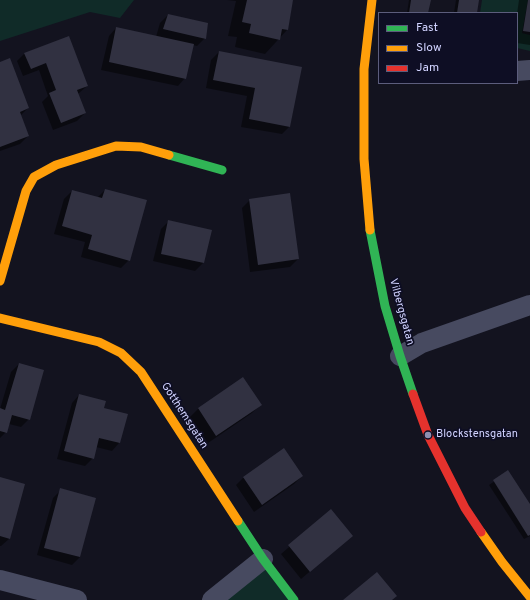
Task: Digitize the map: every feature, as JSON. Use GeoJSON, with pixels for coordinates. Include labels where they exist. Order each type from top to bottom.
{"type":"FeatureCollection","features":[{"type":"Feature","properties":{"kind":"street","name":"Vilbergsgatan"},"geometry":{"type":"LineString","coordinates":[[372,0],[364,69],[364,159],[370,231],[385,306],[400,356],[428,435],[465,508],[502,562],[530,598]]}},
{"type":"Feature","properties":{"kind":"street"},"geometry":{"type":"LineString","coordinates":[[518,71],[530,70]]}},
{"type":"Feature","properties":{"kind":"street"},"geometry":{"type":"LineString","coordinates":[[0,281],[26,191],[34,177],[56,165],[116,146],[141,147],[222,170]]}},
{"type":"Feature","properties":{"kind":"street"},"geometry":{"type":"LineString","coordinates":[[400,356],[422,342],[530,305]]}},
{"type":"Feature","properties":{"kind":"street","name":"Gotthemsgatan"},"geometry":{"type":"LineString","coordinates":[[0,318],[99,342],[121,353],[131,362],[141,372],[263,559],[294,600]]}},
{"type":"Feature","properties":{"kind":"street"},"geometry":{"type":"LineString","coordinates":[[212,600],[263,559]]}},
{"type":"Feature","properties":{"kind":"street"},"geometry":{"type":"LineString","coordinates":[[0,580],[77,600]]}},
{"type":"Feature","properties":{"kind":"green space"},"geometry":{"type":"Polygon","coordinates":[[[0,0],[134,0],[120,18],[90,12],[0,41],[0,0]]]}},
{"type":"Feature","properties":{"kind":"green space"},"geometry":{"type":"Polygon","coordinates":[[[482,0],[528,0],[522,33],[530,35],[530,51],[518,48],[518,12],[480,12],[482,0]]]}},
{"type":"Feature","properties":{"kind":"green space"},"geometry":{"type":"Polygon","coordinates":[[[263,559],[294,600],[212,600],[263,559]]]}},
{"type":"Feature","properties":{"kind":"building"},"geometry":{"type":"Polygon","coordinates":[[[247,0],[293,0],[288,30],[282,29],[280,40],[249,33],[251,24],[242,22],[247,0]]]}},
{"type":"Feature","properties":{"kind":"building"},"geometry":{"type":"Polygon","coordinates":[[[411,0],[431,0],[428,12],[409,12],[411,0]]]}},
{"type":"Feature","properties":{"kind":"building"},"geometry":{"type":"Polygon","coordinates":[[[459,0],[479,0],[477,12],[457,12],[459,0]]]}},
{"type":"Feature","properties":{"kind":"building"},"geometry":{"type":"Polygon","coordinates":[[[528,0],[530,0],[530,32],[523,31],[528,0]]]}},
{"type":"Feature","properties":{"kind":"building"},"geometry":{"type":"Polygon","coordinates":[[[168,14],[208,23],[206,39],[163,29],[168,14]]]}},
{"type":"Feature","properties":{"kind":"building"},"geometry":{"type":"Polygon","coordinates":[[[116,27],[194,44],[186,79],[109,62],[116,27]]]}},
{"type":"Feature","properties":{"kind":"building"},"geometry":{"type":"Polygon","coordinates":[[[69,36],[88,86],[77,90],[86,113],[61,123],[49,93],[56,90],[46,63],[31,69],[24,53],[69,36]]]}},
{"type":"Feature","properties":{"kind":"building"},"geometry":{"type":"Polygon","coordinates":[[[219,51],[302,67],[290,127],[249,119],[255,88],[213,80],[219,51]]]}},
{"type":"Feature","properties":{"kind":"building"},"geometry":{"type":"Polygon","coordinates":[[[10,58],[29,108],[20,112],[29,136],[0,147],[0,62],[10,58]]]}},
{"type":"Feature","properties":{"kind":"building"},"geometry":{"type":"Polygon","coordinates":[[[105,189],[147,200],[130,261],[88,249],[92,235],[62,226],[72,190],[102,198],[105,189]]]}},
{"type":"Feature","properties":{"kind":"building"},"geometry":{"type":"Polygon","coordinates":[[[290,193],[299,259],[258,265],[249,199],[290,193]]]}},
{"type":"Feature","properties":{"kind":"building"},"geometry":{"type":"Polygon","coordinates":[[[168,220],[212,230],[204,263],[161,254],[168,220]]]}},
{"type":"Feature","properties":{"kind":"building"},"geometry":{"type":"Polygon","coordinates":[[[19,363],[44,370],[30,420],[12,415],[7,433],[0,431],[0,408],[5,410],[19,363]]]}},
{"type":"Feature","properties":{"kind":"building"},"geometry":{"type":"Polygon","coordinates":[[[243,377],[262,405],[216,436],[198,408],[243,377]]]}},
{"type":"Feature","properties":{"kind":"building"},"geometry":{"type":"Polygon","coordinates":[[[79,394],[106,401],[104,408],[128,414],[120,443],[99,438],[94,459],[64,451],[79,394]]]}},
{"type":"Feature","properties":{"kind":"building"},"geometry":{"type":"Polygon","coordinates":[[[284,448],[303,476],[262,505],[243,477],[284,448]]]}},
{"type":"Feature","properties":{"kind":"building"},"geometry":{"type":"Polygon","coordinates":[[[508,470],[530,504],[530,535],[528,536],[493,480],[508,470]]]}},
{"type":"Feature","properties":{"kind":"building"},"geometry":{"type":"Polygon","coordinates":[[[0,477],[25,484],[10,539],[0,536],[0,477]]]}},
{"type":"Feature","properties":{"kind":"building"},"geometry":{"type":"Polygon","coordinates":[[[60,488],[96,498],[80,557],[44,548],[60,488]]]}},
{"type":"Feature","properties":{"kind":"building"},"geometry":{"type":"Polygon","coordinates":[[[331,509],[353,536],[310,572],[288,545],[331,509]]]}},
{"type":"Feature","properties":{"kind":"building"},"geometry":{"type":"Polygon","coordinates":[[[377,572],[397,596],[392,600],[343,600],[377,572]]]}},
{"type":"Feature","properties":{"kind":"traffic: fast"},"geometry":{"type":"LineString","coordinates":[[169,155],[222,170]]}},
{"type":"Feature","properties":{"kind":"traffic: fast"},"geometry":{"type":"LineString","coordinates":[[370,230],[385,306],[413,394]]}},
{"type":"Feature","properties":{"kind":"traffic: fast"},"geometry":{"type":"LineString","coordinates":[[238,521],[263,559],[294,600]]}},
{"type":"Feature","properties":{"kind":"traffic: slow"},"geometry":{"type":"LineString","coordinates":[[370,230],[364,159],[364,69],[372,0]]}},
{"type":"Feature","properties":{"kind":"traffic: slow"},"geometry":{"type":"LineString","coordinates":[[0,281],[26,191],[34,177],[56,165],[116,146],[141,147],[169,155]]}},
{"type":"Feature","properties":{"kind":"traffic: slow"},"geometry":{"type":"LineString","coordinates":[[0,318],[99,342],[121,353],[141,372],[238,521]]}},
{"type":"Feature","properties":{"kind":"traffic: slow"},"geometry":{"type":"LineString","coordinates":[[481,532],[502,562],[530,597]]}},
{"type":"Feature","properties":{"kind":"traffic: jam"},"geometry":{"type":"LineString","coordinates":[[413,394],[428,435],[465,508],[481,532]]}},
{"type":"Feature","properties":{"kind":"place","name":"Blockstensgatan"},"geometry":{"type":"Point","coordinates":[428,435]}}]}
